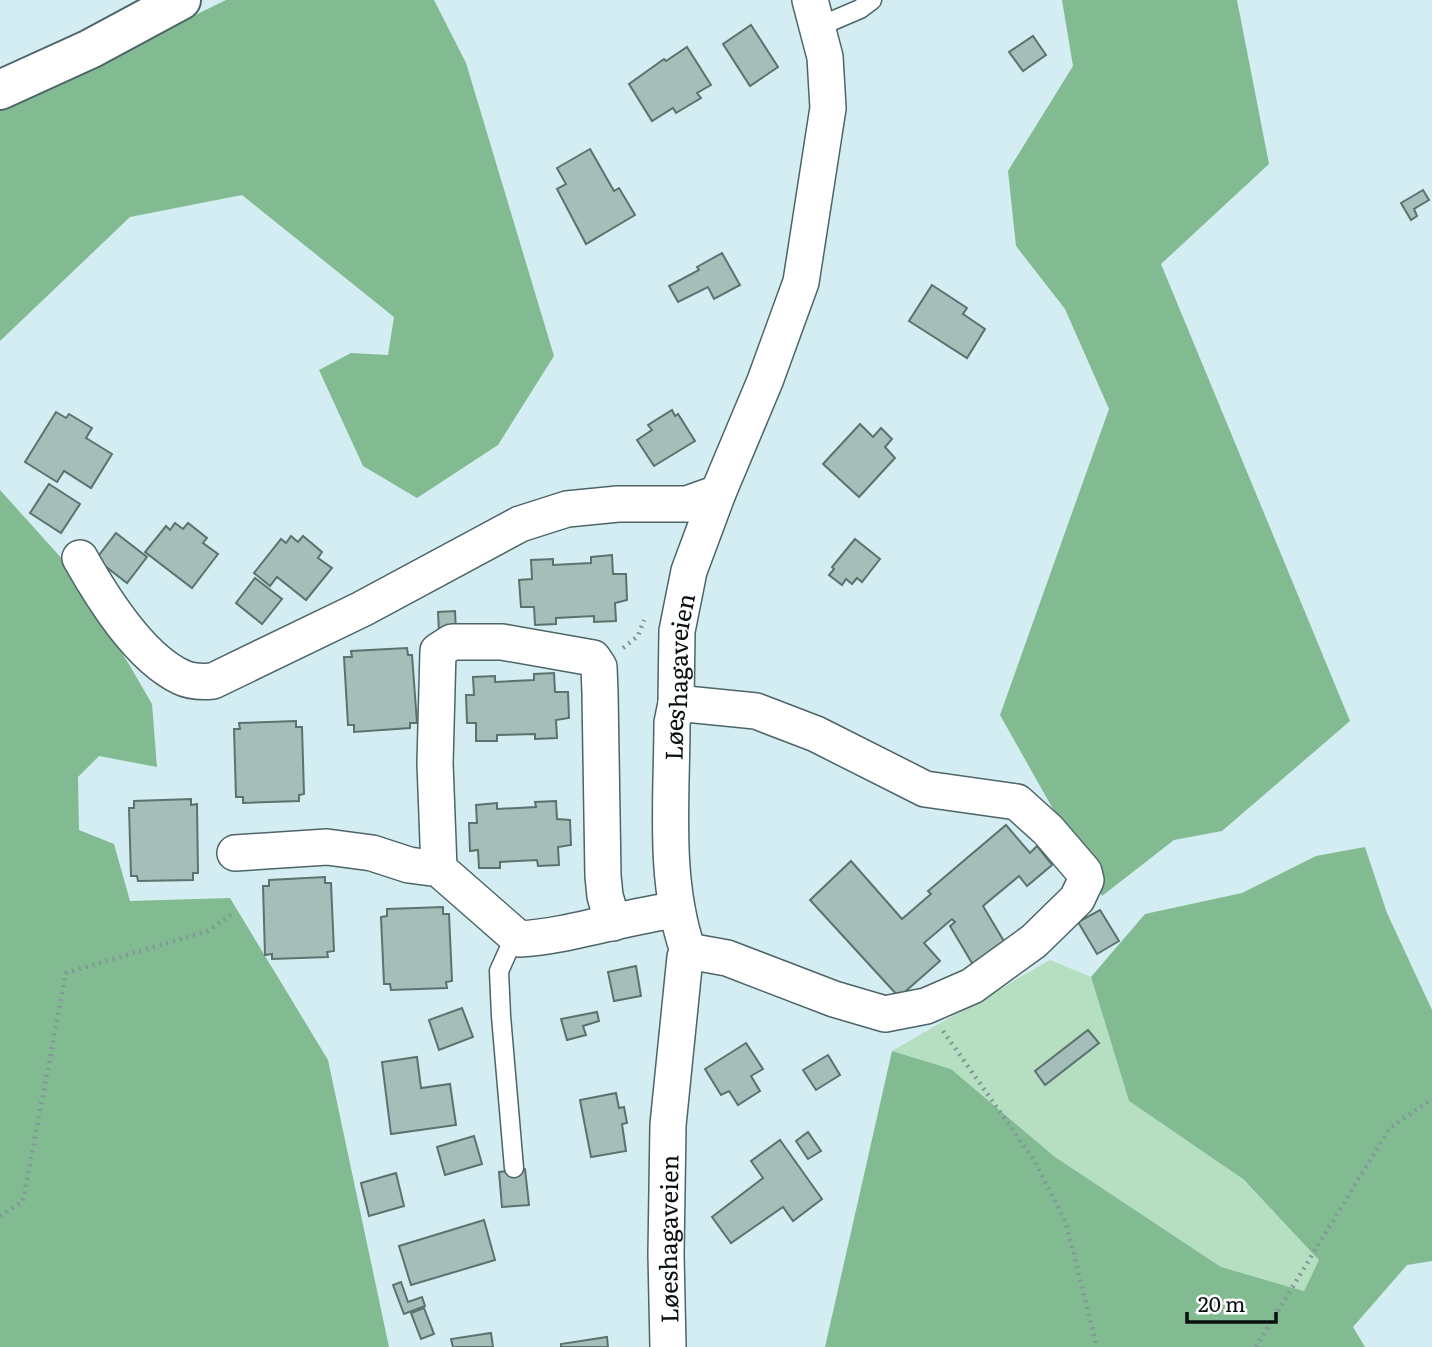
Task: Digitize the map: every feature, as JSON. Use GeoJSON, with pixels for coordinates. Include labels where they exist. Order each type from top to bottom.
{"type":"FeatureCollection","features":[{"type":"Feature","properties":{"kind":"main road"},"geometry":{"type":"LineString","coordinates":[[0,90],[90,49],[181,0]]}},
{"type":"Feature","properties":{"kind":"street","name":"Løeshagaveien"},"geometry":{"type":"LineString","coordinates":[[668,1347],[668,1125],[685,957],[688,951],[681,930],[672,876],[672,723],[676,703],[677,631],[689,571],[765,381],[801,282],[828,108],[825,57],[814,14]]}},
{"type":"Feature","properties":{"kind":"street"},"geometry":{"type":"LineString","coordinates":[[80,558],[95,585],[152,656],[184,679],[213,681],[237,672],[520,524],[567,509],[618,504],[687,504],[718,494]]}},
{"type":"Feature","properties":{"kind":"street"},"geometry":{"type":"LineString","coordinates":[[439,869],[435,763],[438,652],[452,642],[502,642],[593,658],[599,667],[603,876],[612,923]]}},
{"type":"Feature","properties":{"kind":"street"},"geometry":{"type":"LineString","coordinates":[[676,703],[756,711],[816,734],[925,789],[1017,802],[1048,831],[1084,872],[1086,880],[1077,900],[1034,941],[972,986],[926,1006],[885,1014],[834,999],[727,958],[688,951]]}},
{"type":"Feature","properties":{"kind":"street"},"geometry":{"type":"LineString","coordinates":[[235,853],[327,847],[372,853],[409,865],[439,869],[519,939],[555,936],[677,910]]}},
{"type":"Feature","properties":{"kind":"lane","name":"Løeshagaveien"},"geometry":{"type":"LineString","coordinates":[[814,14],[860,9],[872,0]]}},
{"type":"Feature","properties":{"kind":"lane"},"geometry":{"type":"LineString","coordinates":[[514,1168],[499,971],[508,951],[519,939]]}},
{"type":"Feature","properties":{"kind":"path"},"geometry":{"type":"LineString","coordinates":[[599,667],[638,636],[646,614]]}},
{"type":"Feature","properties":{"kind":"path"},"geometry":{"type":"LineString","coordinates":[[0,1216],[23,1201],[66,973],[208,931],[233,913]]}},
{"type":"Feature","properties":{"kind":"path"},"geometry":{"type":"LineString","coordinates":[[926,1006],[1034,1160],[1066,1223],[1097,1347]]}},
{"type":"Feature","properties":{"kind":"path"},"geometry":{"type":"LineString","coordinates":[[1256,1347],[1389,1129],[1432,1099]]}},
{"type":"Feature","properties":{"kind":"green space"},"geometry":{"type":"Polygon","coordinates":[[[226,0],[434,0],[466,63],[554,356],[498,445],[417,498],[363,466],[319,370],[351,353],[388,355],[394,317],[242,195],[130,217],[0,341],[0,110],[226,0]]]}},
{"type":"Feature","properties":{"kind":"green space"},"geometry":{"type":"Polygon","coordinates":[[[1062,0],[1237,0],[1269,164],[1161,264],[1350,721],[1222,831],[1174,840],[1102,896],[1000,715],[1109,409],[1065,309],[1016,246],[1008,171],[1073,66],[1062,0]]]}},
{"type":"Feature","properties":{"kind":"green space"},"geometry":{"type":"Polygon","coordinates":[[[0,490],[64,561],[152,704],[157,767],[99,756],[78,777],[79,830],[114,844],[130,901],[230,898],[328,1060],[389,1347],[0,1347],[0,490]]]}},
{"type":"Feature","properties":{"kind":"green space"},"geometry":{"type":"Polygon","coordinates":[[[1365,847],[1387,913],[1432,1010],[1432,1261],[1407,1265],[1353,1327],[1365,1347],[825,1347],[892,1051],[951,1069],[1055,1157],[1221,1267],[1304,1291],[1319,1260],[1243,1179],[1129,1101],[1091,977],[1145,914],[1242,893],[1316,856],[1365,847]]]}},
{"type":"Feature","properties":{"kind":"green space"},"geometry":{"type":"Polygon","coordinates":[[[1050,960],[1091,977],[1129,1101],[1240,1177],[1320,1260],[1304,1291],[1221,1267],[1055,1157],[951,1069],[892,1051],[1050,960]]]}},
{"type":"Feature","properties":{"kind":"building"},"geometry":{"type":"Polygon","coordinates":[[[751,25],[778,67],[750,86],[723,44],[751,25]]]}},
{"type":"Feature","properties":{"kind":"building"},"geometry":{"type":"Polygon","coordinates":[[[1033,36],[1046,55],[1023,71],[1009,52],[1033,36]]]}},
{"type":"Feature","properties":{"kind":"building"},"geometry":{"type":"Polygon","coordinates":[[[687,47],[711,85],[697,93],[701,98],[676,113],[673,108],[652,121],[629,84],[664,59],[666,61],[687,47]]]}},
{"type":"Feature","properties":{"kind":"building"},"geometry":{"type":"Polygon","coordinates":[[[590,149],[614,191],[619,188],[635,215],[586,244],[557,189],[566,184],[557,168],[590,149]]]}},
{"type":"Feature","properties":{"kind":"building"},"geometry":{"type":"Polygon","coordinates":[[[1423,190],[1429,200],[1414,209],[1417,216],[1411,220],[1401,203],[1423,190]]]}},
{"type":"Feature","properties":{"kind":"building"},"geometry":{"type":"Polygon","coordinates":[[[722,253],[740,285],[714,299],[708,287],[678,302],[669,286],[699,270],[697,267],[722,253]]]}},
{"type":"Feature","properties":{"kind":"building"},"geometry":{"type":"Polygon","coordinates":[[[932,285],[967,308],[963,314],[985,329],[967,358],[909,321],[932,285]]]}},
{"type":"Feature","properties":{"kind":"building"},"geometry":{"type":"Polygon","coordinates":[[[672,410],[675,416],[678,414],[695,441],[654,466],[637,440],[652,430],[648,425],[672,410]]]}},
{"type":"Feature","properties":{"kind":"building"},"geometry":{"type":"Polygon","coordinates":[[[56,412],[66,418],[69,414],[92,428],[86,438],[112,454],[91,488],[64,471],[57,482],[25,462],[56,412]]]}},
{"type":"Feature","properties":{"kind":"building"},"geometry":{"type":"Polygon","coordinates":[[[860,424],[873,437],[881,428],[892,439],[885,447],[895,458],[859,497],[823,464],[860,424]]]}},
{"type":"Feature","properties":{"kind":"building"},"geometry":{"type":"Polygon","coordinates":[[[49,484],[80,504],[61,533],[30,513],[49,484]]]}},
{"type":"Feature","properties":{"kind":"building"},"geometry":{"type":"Polygon","coordinates":[[[175,523],[183,529],[188,523],[207,538],[203,543],[218,554],[192,588],[145,552],[166,526],[170,530],[175,523]]]}},
{"type":"Feature","properties":{"kind":"building"},"geometry":{"type":"Polygon","coordinates":[[[116,533],[147,557],[127,583],[96,559],[116,533]]]}},
{"type":"Feature","properties":{"kind":"building"},"geometry":{"type":"Polygon","coordinates":[[[291,536],[298,542],[303,536],[322,552],[318,558],[332,568],[306,600],[277,577],[270,586],[254,573],[281,539],[286,543],[291,536]]]}},
{"type":"Feature","properties":{"kind":"building"},"geometry":{"type":"Polygon","coordinates":[[[855,539],[880,559],[862,582],[857,578],[852,584],[846,579],[842,585],[829,575],[834,569],[832,567],[855,539]]]}},
{"type":"Feature","properties":{"kind":"building"},"geometry":{"type":"Polygon","coordinates":[[[612,555],[613,574],[626,574],[627,600],[615,603],[616,621],[594,622],[594,616],[556,618],[556,624],[535,625],[534,607],[521,607],[519,580],[532,579],[531,560],[553,559],[553,565],[591,563],[591,557],[612,555]]]}},
{"type":"Feature","properties":{"kind":"building"},"geometry":{"type":"Polygon","coordinates":[[[255,578],[282,599],[262,624],[236,603],[255,578]]]}},
{"type":"Feature","properties":{"kind":"building"},"geometry":{"type":"Polygon","coordinates":[[[455,611],[456,632],[439,633],[438,612],[455,611]]]}},
{"type":"Feature","properties":{"kind":"building"},"geometry":{"type":"Polygon","coordinates":[[[407,648],[408,655],[412,655],[417,723],[410,723],[410,728],[354,732],[354,725],[348,725],[344,657],[352,657],[351,651],[407,648]]]}},
{"type":"Feature","properties":{"kind":"building"},"geometry":{"type":"Polygon","coordinates":[[[554,673],[555,692],[568,692],[569,718],[556,720],[557,738],[535,739],[535,734],[497,735],[497,741],[476,741],[476,723],[467,723],[466,695],[474,695],[473,677],[495,676],[495,682],[534,680],[534,674],[554,673]]]}},
{"type":"Feature","properties":{"kind":"building"},"geometry":{"type":"Polygon","coordinates":[[[296,721],[296,727],[302,727],[304,794],[299,795],[299,801],[243,803],[243,797],[236,797],[234,729],[240,729],[239,723],[296,721]]]}},
{"type":"Feature","properties":{"kind":"building"},"geometry":{"type":"Polygon","coordinates":[[[191,799],[191,805],[197,804],[198,873],[193,873],[193,880],[138,881],[137,876],[131,876],[129,808],[134,808],[134,801],[191,799]]]}},
{"type":"Feature","properties":{"kind":"building"},"geometry":{"type":"Polygon","coordinates":[[[556,801],[557,819],[570,820],[571,845],[558,847],[559,865],[538,866],[537,860],[500,862],[500,868],[479,868],[478,850],[470,851],[469,823],[477,823],[476,805],[497,803],[497,809],[536,807],[535,802],[556,801]]]}},
{"type":"Feature","properties":{"kind":"building"},"geometry":{"type":"Polygon","coordinates":[[[1006,825],[1030,853],[1037,846],[1052,865],[1027,886],[1019,876],[983,906],[1008,948],[975,968],[950,926],[955,922],[952,919],[924,943],[940,961],[899,997],[810,900],[851,861],[902,919],[931,894],[928,891],[1006,825]]]}},
{"type":"Feature","properties":{"kind":"building"},"geometry":{"type":"Polygon","coordinates":[[[325,877],[325,883],[331,883],[334,951],[327,952],[328,957],[272,959],[272,954],[265,955],[263,886],[269,886],[269,880],[325,877]]]}},
{"type":"Feature","properties":{"kind":"building"},"geometry":{"type":"Polygon","coordinates":[[[443,907],[443,914],[449,914],[452,981],[446,982],[447,988],[391,990],[390,984],[384,984],[381,917],[387,916],[387,909],[443,907]]]}},
{"type":"Feature","properties":{"kind":"building"},"geometry":{"type":"Polygon","coordinates":[[[1100,910],[1119,941],[1097,954],[1078,922],[1100,910]]]}},
{"type":"Feature","properties":{"kind":"building"},"geometry":{"type":"Polygon","coordinates":[[[636,966],[641,996],[614,1001],[608,972],[636,966]]]}},
{"type":"Feature","properties":{"kind":"building"},"geometry":{"type":"Polygon","coordinates":[[[462,1008],[473,1037],[439,1050],[429,1020],[462,1008]]]}},
{"type":"Feature","properties":{"kind":"building"},"geometry":{"type":"Polygon","coordinates":[[[597,1012],[599,1021],[583,1026],[586,1035],[567,1040],[561,1019],[597,1012]]]}},
{"type":"Feature","properties":{"kind":"building"},"geometry":{"type":"Polygon","coordinates":[[[1088,1030],[1099,1043],[1045,1085],[1035,1071],[1088,1030]]]}},
{"type":"Feature","properties":{"kind":"building"},"geometry":{"type":"Polygon","coordinates":[[[746,1043],[763,1069],[751,1076],[760,1091],[738,1105],[729,1091],[721,1095],[705,1069],[746,1043]]]}},
{"type":"Feature","properties":{"kind":"building"},"geometry":{"type":"Polygon","coordinates":[[[828,1055],[840,1075],[816,1090],[803,1070],[828,1055]]]}},
{"type":"Feature","properties":{"kind":"building"},"geometry":{"type":"Polygon","coordinates":[[[417,1057],[421,1088],[450,1084],[456,1125],[391,1134],[382,1062],[417,1057]]]}},
{"type":"Feature","properties":{"kind":"building"},"geometry":{"type":"Polygon","coordinates":[[[616,1093],[619,1108],[624,1107],[627,1123],[622,1124],[626,1151],[591,1157],[580,1100],[616,1093]]]}},
{"type":"Feature","properties":{"kind":"building"},"geometry":{"type":"Polygon","coordinates":[[[808,1132],[821,1151],[808,1159],[796,1141],[808,1132]]]}},
{"type":"Feature","properties":{"kind":"building"},"geometry":{"type":"Polygon","coordinates":[[[474,1136],[482,1164],[445,1175],[437,1147],[474,1136]]]}},
{"type":"Feature","properties":{"kind":"building"},"geometry":{"type":"Polygon","coordinates":[[[780,1140],[822,1199],[793,1221],[783,1207],[731,1243],[712,1217],[763,1178],[751,1161],[780,1140]]]}},
{"type":"Feature","properties":{"kind":"building"},"geometry":{"type":"Polygon","coordinates":[[[525,1169],[529,1205],[502,1207],[499,1172],[525,1169]]]}},
{"type":"Feature","properties":{"kind":"building"},"geometry":{"type":"Polygon","coordinates":[[[396,1173],[404,1206],[369,1216],[361,1183],[396,1173]]]}},
{"type":"Feature","properties":{"kind":"building"},"geometry":{"type":"Polygon","coordinates":[[[484,1220],[495,1260],[411,1285],[399,1246],[484,1220]]]}},
{"type":"Feature","properties":{"kind":"building"},"geometry":{"type":"Polygon","coordinates":[[[401,1282],[408,1302],[422,1297],[425,1306],[404,1314],[393,1285],[401,1282]]]}},
{"type":"Feature","properties":{"kind":"building"},"geometry":{"type":"Polygon","coordinates":[[[424,1308],[434,1334],[421,1339],[411,1313],[424,1308]]]}},
{"type":"Feature","properties":{"kind":"building"},"geometry":{"type":"Polygon","coordinates":[[[491,1333],[493,1347],[453,1347],[451,1339],[491,1333]]]}},
{"type":"Feature","properties":{"kind":"building"},"geometry":{"type":"Polygon","coordinates":[[[607,1337],[608,1347],[561,1347],[561,1344],[607,1337]]]}}]}
